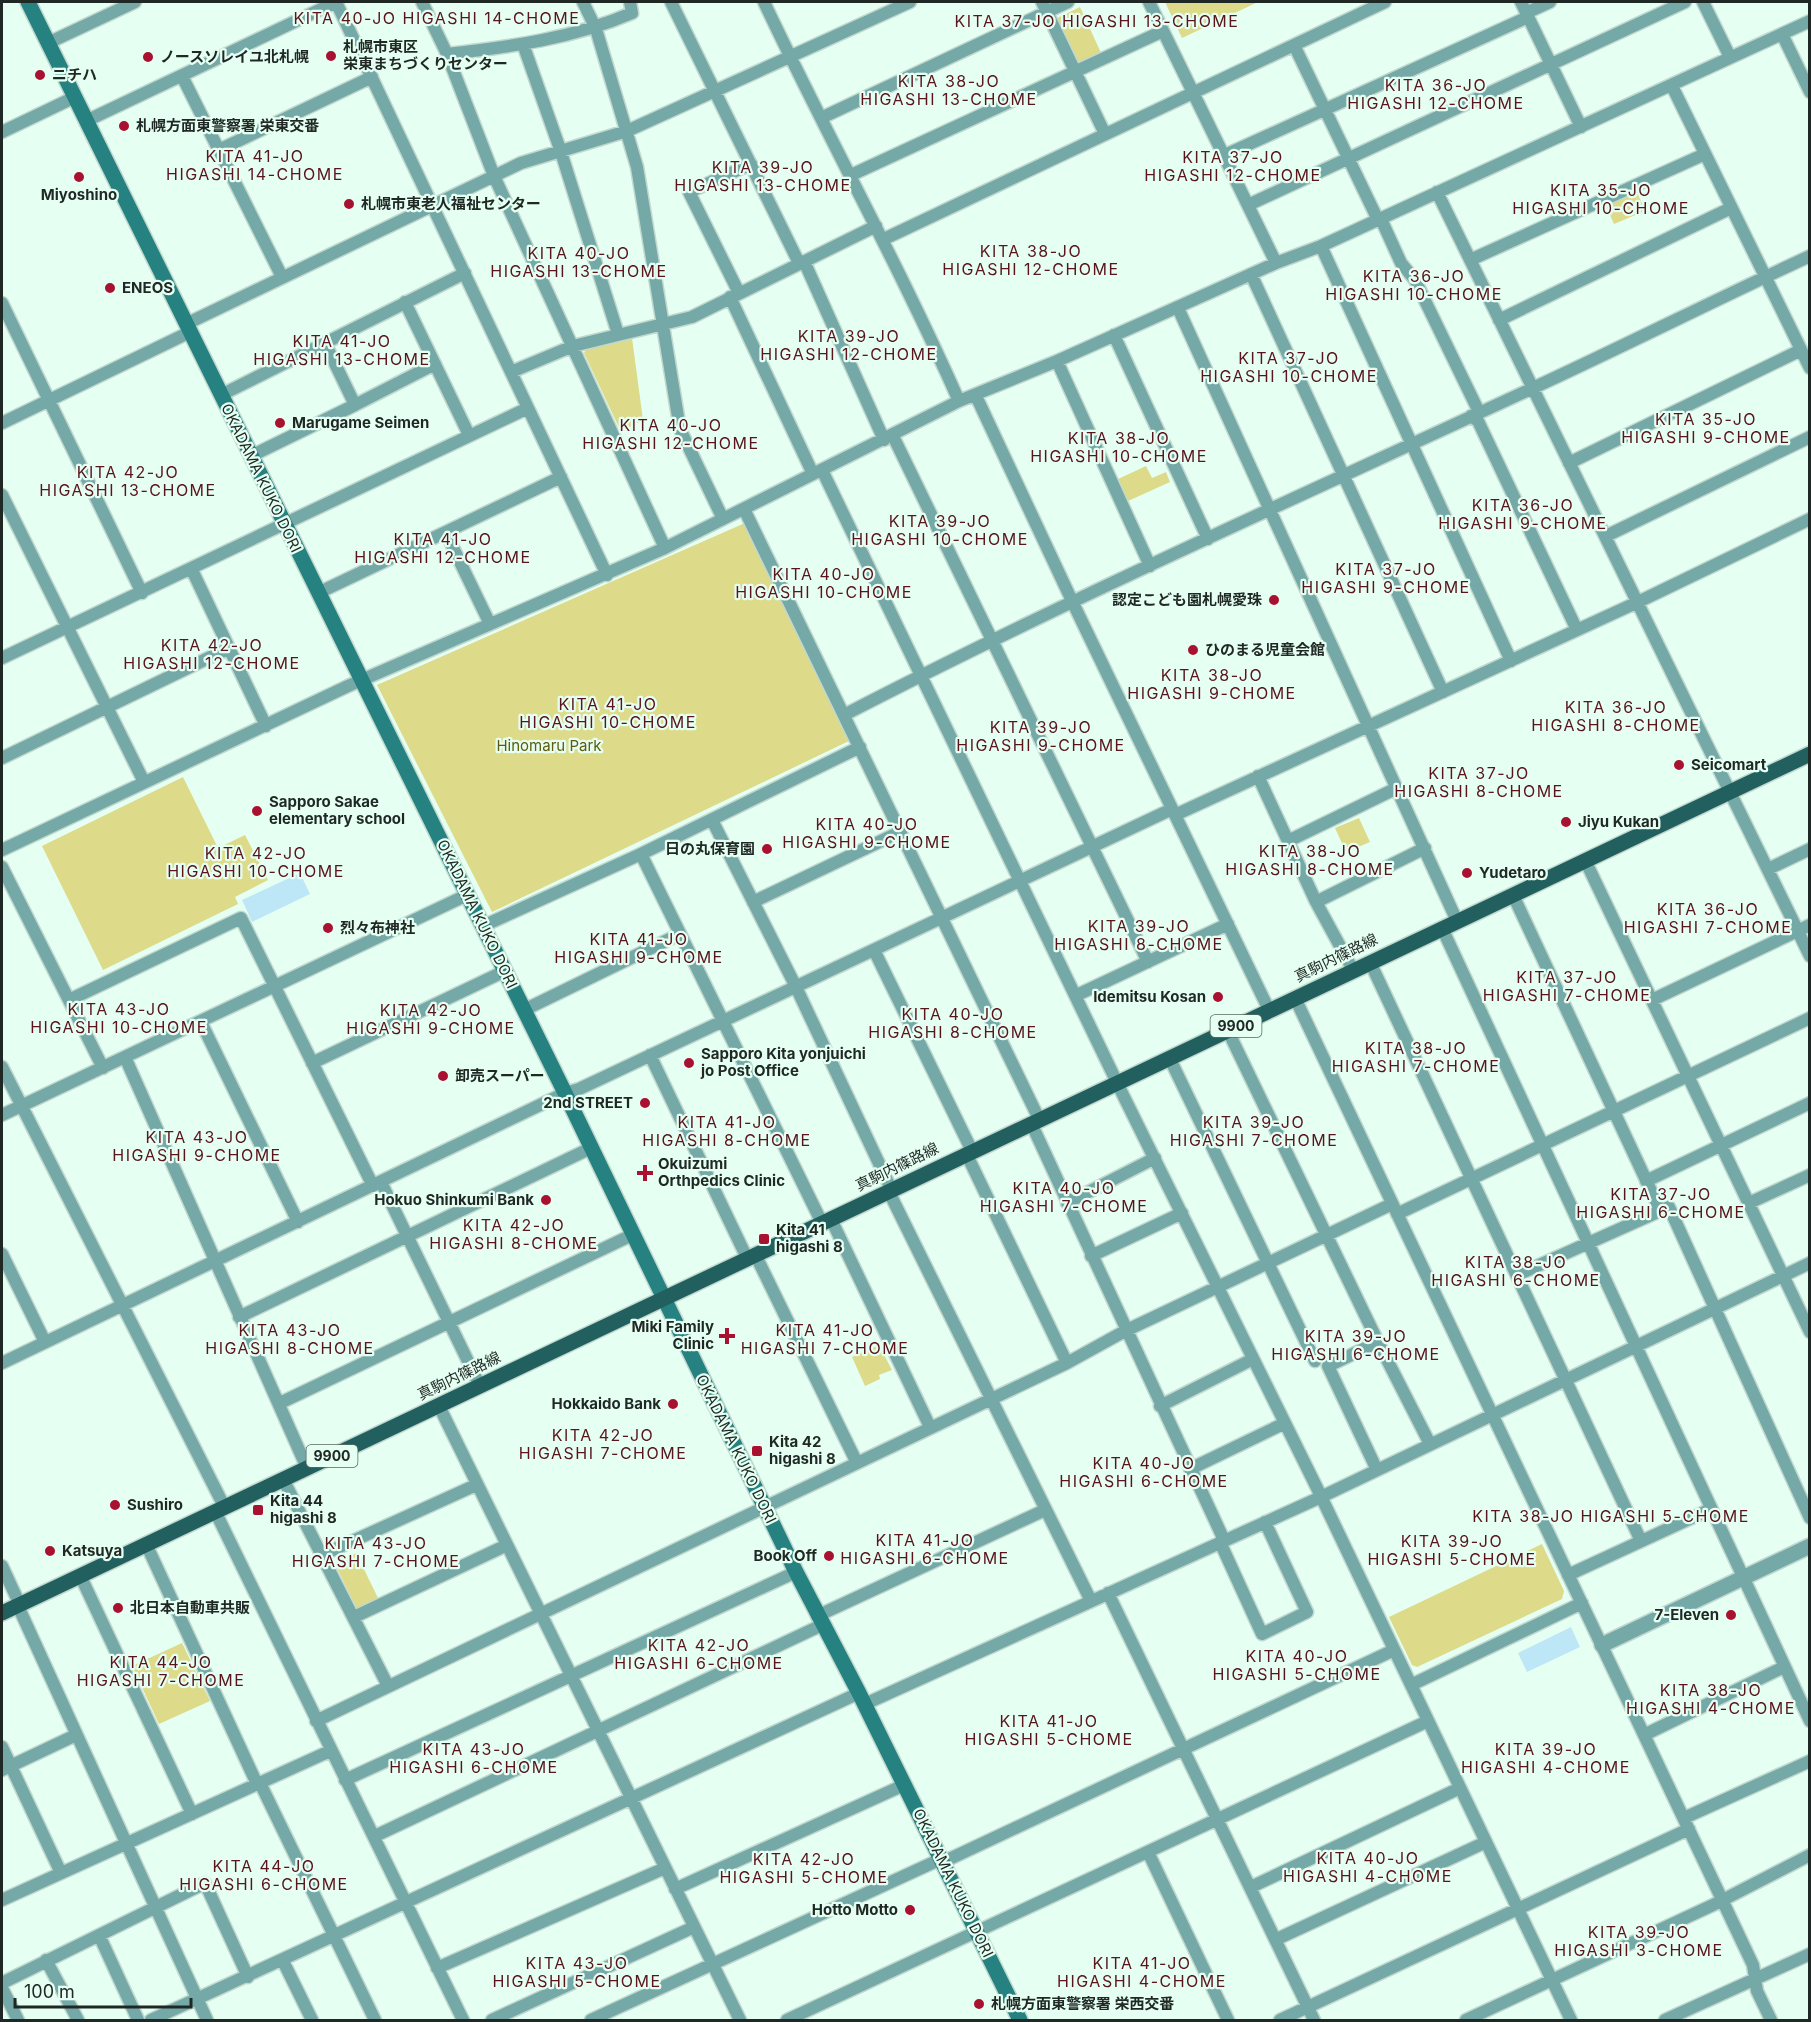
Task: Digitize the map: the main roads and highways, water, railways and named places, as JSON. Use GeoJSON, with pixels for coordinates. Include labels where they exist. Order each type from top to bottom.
{"type":"FeatureCollection","features":[{"type":"Feature","properties":{"kind":"main road","name":"OKADAMA KUKO DORI"},"geometry":{"type":"LineString","coordinates":[[28,2],[565,1093],[764,1507],[862,1698],[1020,2020]]}},
{"type":"Feature","properties":{"kind":"main road","name":"真駒内篠路線"},"geometry":{"type":"LineString","coordinates":[[2,1614],[80,1575],[284,1481],[663,1297],[891,1191],[969,1152],[1119,1084],[1269,1010],[1809,754]]}},
{"type":"Feature","properties":{"kind":"water"},"geometry":{"type":"Polygon","coordinates":[[[300,873],[310,894],[252,922],[242,900],[300,873]]]}},
{"type":"Feature","properties":{"kind":"water"},"geometry":{"type":"Polygon","coordinates":[[[1571,1627],[1580,1647],[1527,1672],[1518,1653],[1571,1627]]]}},
{"type":"Feature","properties":{"kind":"place","name":"札幌市東区 栄東まちづくりセンター"},"geometry":{"type":"Point","coordinates":[331,56]}},
{"type":"Feature","properties":{"kind":"place","name":"ノースソレイユ北札幌"},"geometry":{"type":"Point","coordinates":[148,57]}},
{"type":"Feature","properties":{"kind":"place","name":"ニチハ"},"geometry":{"type":"Point","coordinates":[40,75]}},
{"type":"Feature","properties":{"kind":"place","name":"札幌方面東警察署 栄東交番"},"geometry":{"type":"Point","coordinates":[124,126]}},
{"type":"Feature","properties":{"kind":"place","name":"Miyoshino"},"geometry":{"type":"Point","coordinates":[79,177]}},
{"type":"Feature","properties":{"kind":"place","name":"札幌市東老人福祉センター"},"geometry":{"type":"Point","coordinates":[349,204]}},
{"type":"Feature","properties":{"kind":"place","name":"ENEOS"},"geometry":{"type":"Point","coordinates":[110,288]}},
{"type":"Feature","properties":{"kind":"place","name":"Marugame Seimen"},"geometry":{"type":"Point","coordinates":[280,423]}},
{"type":"Feature","properties":{"kind":"place","name":"認定こども園札幌愛珠"},"geometry":{"type":"Point","coordinates":[1274,600]}},
{"type":"Feature","properties":{"kind":"place","name":"ひのまる児童会館"},"geometry":{"type":"Point","coordinates":[1193,650]}},
{"type":"Feature","properties":{"kind":"place","name":"Seicomart"},"geometry":{"type":"Point","coordinates":[1679,765]}},
{"type":"Feature","properties":{"kind":"place","name":"Sapporo Sakae elementary school"},"geometry":{"type":"Point","coordinates":[257,811]}},
{"type":"Feature","properties":{"kind":"place","name":"Jiyu Kukan"},"geometry":{"type":"Point","coordinates":[1566,822]}},
{"type":"Feature","properties":{"kind":"place","name":"日の丸保育園"},"geometry":{"type":"Point","coordinates":[767,849]}},
{"type":"Feature","properties":{"kind":"place","name":"Yudetaro"},"geometry":{"type":"Point","coordinates":[1467,873]}},
{"type":"Feature","properties":{"kind":"place","name":"烈々布神社"},"geometry":{"type":"Point","coordinates":[328,928]}},
{"type":"Feature","properties":{"kind":"place","name":"Idemitsu Kosan"},"geometry":{"type":"Point","coordinates":[1218,997]}},
{"type":"Feature","properties":{"kind":"place","name":"Sapporo Kita yonjuichi jo Post Office"},"geometry":{"type":"Point","coordinates":[689,1063]}},
{"type":"Feature","properties":{"kind":"place","name":"卸売スーパー"},"geometry":{"type":"Point","coordinates":[443,1076]}},
{"type":"Feature","properties":{"kind":"place","name":"2nd STREET"},"geometry":{"type":"Point","coordinates":[645,1103]}},
{"type":"Feature","properties":{"kind":"place","name":"Okuizumi Orthpedics Clinic"},"geometry":{"type":"Point","coordinates":[645,1173]}},
{"type":"Feature","properties":{"kind":"place","name":"Hokuo Shinkumi Bank"},"geometry":{"type":"Point","coordinates":[546,1200]}},
{"type":"Feature","properties":{"kind":"place","name":"Kita 41 higashi 8"},"geometry":{"type":"Point","coordinates":[764,1239]}},
{"type":"Feature","properties":{"kind":"place","name":"Miki Family Clinic"},"geometry":{"type":"Point","coordinates":[727,1336]}},
{"type":"Feature","properties":{"kind":"place","name":"Hokkaido Bank"},"geometry":{"type":"Point","coordinates":[673,1404]}},
{"type":"Feature","properties":{"kind":"place","name":"Kita 42 higashi 8"},"geometry":{"type":"Point","coordinates":[757,1451]}},
{"type":"Feature","properties":{"kind":"place","name":"Sushiro"},"geometry":{"type":"Point","coordinates":[115,1505]}},
{"type":"Feature","properties":{"kind":"place","name":"Kita 44 higashi 8"},"geometry":{"type":"Point","coordinates":[258,1510]}},
{"type":"Feature","properties":{"kind":"place","name":"Katsuya"},"geometry":{"type":"Point","coordinates":[50,1551]}},
{"type":"Feature","properties":{"kind":"place","name":"Book Off"},"geometry":{"type":"Point","coordinates":[829,1556]}},
{"type":"Feature","properties":{"kind":"place","name":"北日本自動車共販"},"geometry":{"type":"Point","coordinates":[118,1608]}},
{"type":"Feature","properties":{"kind":"place","name":"7-Eleven"},"geometry":{"type":"Point","coordinates":[1731,1615]}},
{"type":"Feature","properties":{"kind":"place","name":"Hotto Motto"},"geometry":{"type":"Point","coordinates":[910,1910]}},
{"type":"Feature","properties":{"kind":"place","name":"札幌方面東警察署 栄西交番"},"geometry":{"type":"Point","coordinates":[979,2004]}},
{"type":"Feature","properties":{"kind":"district","name":"KITA 40-JO HIGASHI 14-CHOME"},"geometry":{"type":"Point","coordinates":[437,18]}},
{"type":"Feature","properties":{"kind":"district","name":"KITA 37-JO HIGASHI 13-CHOME"},"geometry":{"type":"Point","coordinates":[1097,21]}},
{"type":"Feature","properties":{"kind":"district","name":"KITA 38-JO HIGASHI 13-CHOME"},"geometry":{"type":"Point","coordinates":[949,90]}},
{"type":"Feature","properties":{"kind":"district","name":"KITA 36-JO HIGASHI 12-CHOME"},"geometry":{"type":"Point","coordinates":[1436,94]}},
{"type":"Feature","properties":{"kind":"district","name":"KITA 41-JO HIGASHI 14-CHOME"},"geometry":{"type":"Point","coordinates":[255,165]}},
{"type":"Feature","properties":{"kind":"district","name":"KITA 37-JO HIGASHI 12-CHOME"},"geometry":{"type":"Point","coordinates":[1233,166]}},
{"type":"Feature","properties":{"kind":"district","name":"KITA 39-JO HIGASHI 13-CHOME"},"geometry":{"type":"Point","coordinates":[763,176]}},
{"type":"Feature","properties":{"kind":"district","name":"KITA 35-JO HIGASHI 10-CHOME"},"geometry":{"type":"Point","coordinates":[1601,199]}},
{"type":"Feature","properties":{"kind":"district","name":"KITA 38-JO HIGASHI 12-CHOME"},"geometry":{"type":"Point","coordinates":[1031,260]}},
{"type":"Feature","properties":{"kind":"district","name":"KITA 40-JO HIGASHI 13-CHOME"},"geometry":{"type":"Point","coordinates":[579,262]}},
{"type":"Feature","properties":{"kind":"district","name":"KITA 36-JO HIGASHI 10-CHOME"},"geometry":{"type":"Point","coordinates":[1414,285]}},
{"type":"Feature","properties":{"kind":"district","name":"KITA 39-JO HIGASHI 12-CHOME"},"geometry":{"type":"Point","coordinates":[849,345]}},
{"type":"Feature","properties":{"kind":"district","name":"KITA 41-JO HIGASHI 13-CHOME"},"geometry":{"type":"Point","coordinates":[342,350]}},
{"type":"Feature","properties":{"kind":"district","name":"KITA 37-JO HIGASHI 10-CHOME"},"geometry":{"type":"Point","coordinates":[1289,367]}},
{"type":"Feature","properties":{"kind":"district","name":"KITA 35-JO HIGASHI 9-CHOME"},"geometry":{"type":"Point","coordinates":[1706,428]}},
{"type":"Feature","properties":{"kind":"district","name":"KITA 40-JO HIGASHI 12-CHOME"},"geometry":{"type":"Point","coordinates":[671,434]}},
{"type":"Feature","properties":{"kind":"district","name":"KITA 38-JO HIGASHI 10-CHOME"},"geometry":{"type":"Point","coordinates":[1119,447]}},
{"type":"Feature","properties":{"kind":"district","name":"KITA 42-JO HIGASHI 13-CHOME"},"geometry":{"type":"Point","coordinates":[128,481]}},
{"type":"Feature","properties":{"kind":"district","name":"KITA 36-JO HIGASHI 9-CHOME"},"geometry":{"type":"Point","coordinates":[1523,514]}},
{"type":"Feature","properties":{"kind":"district","name":"KITA 39-JO HIGASHI 10-CHOME"},"geometry":{"type":"Point","coordinates":[940,530]}},
{"type":"Feature","properties":{"kind":"district","name":"KITA 41-JO HIGASHI 12-CHOME"},"geometry":{"type":"Point","coordinates":[443,548]}},
{"type":"Feature","properties":{"kind":"district","name":"KITA 37-JO HIGASHI 9-CHOME"},"geometry":{"type":"Point","coordinates":[1386,578]}},
{"type":"Feature","properties":{"kind":"district","name":"KITA 40-JO HIGASHI 10-CHOME"},"geometry":{"type":"Point","coordinates":[824,583]}},
{"type":"Feature","properties":{"kind":"district","name":"KITA 42-JO HIGASHI 12-CHOME"},"geometry":{"type":"Point","coordinates":[212,654]}},
{"type":"Feature","properties":{"kind":"district","name":"KITA 38-JO HIGASHI 9-CHOME"},"geometry":{"type":"Point","coordinates":[1212,684]}},
{"type":"Feature","properties":{"kind":"district","name":"KITA 41-JO HIGASHI 10-CHOME"},"geometry":{"type":"Point","coordinates":[608,713]}},
{"type":"Feature","properties":{"kind":"district","name":"KITA 36-JO HIGASHI 8-CHOME"},"geometry":{"type":"Point","coordinates":[1616,716]}},
{"type":"Feature","properties":{"kind":"district","name":"KITA 39-JO HIGASHI 9-CHOME"},"geometry":{"type":"Point","coordinates":[1041,736]}},
{"type":"Feature","properties":{"kind":"district","name":"KITA 37-JO HIGASHI 8-CHOME"},"geometry":{"type":"Point","coordinates":[1479,782]}},
{"type":"Feature","properties":{"kind":"district","name":"KITA 40-JO HIGASHI 9-CHOME"},"geometry":{"type":"Point","coordinates":[867,833]}},
{"type":"Feature","properties":{"kind":"district","name":"KITA 38-JO HIGASHI 8-CHOME"},"geometry":{"type":"Point","coordinates":[1310,860]}},
{"type":"Feature","properties":{"kind":"district","name":"KITA 42-JO HIGASHI 10-CHOME"},"geometry":{"type":"Point","coordinates":[256,862]}},
{"type":"Feature","properties":{"kind":"district","name":"KITA 36-JO HIGASHI 7-CHOME"},"geometry":{"type":"Point","coordinates":[1708,918]}},
{"type":"Feature","properties":{"kind":"district","name":"KITA 39-JO HIGASHI 8-CHOME"},"geometry":{"type":"Point","coordinates":[1139,935]}},
{"type":"Feature","properties":{"kind":"district","name":"KITA 41-JO HIGASHI 9-CHOME"},"geometry":{"type":"Point","coordinates":[639,948]}},
{"type":"Feature","properties":{"kind":"district","name":"KITA 37-JO HIGASHI 7-CHOME"},"geometry":{"type":"Point","coordinates":[1567,986]}},
{"type":"Feature","properties":{"kind":"district","name":"KITA 43-JO HIGASHI 10-CHOME"},"geometry":{"type":"Point","coordinates":[119,1018]}},
{"type":"Feature","properties":{"kind":"district","name":"KITA 42-JO HIGASHI 9-CHOME"},"geometry":{"type":"Point","coordinates":[431,1019]}},
{"type":"Feature","properties":{"kind":"district","name":"KITA 40-JO HIGASHI 8-CHOME"},"geometry":{"type":"Point","coordinates":[953,1023]}},
{"type":"Feature","properties":{"kind":"district","name":"KITA 38-JO HIGASHI 7-CHOME"},"geometry":{"type":"Point","coordinates":[1416,1057]}},
{"type":"Feature","properties":{"kind":"district","name":"KITA 41-JO HIGASHI 8-CHOME"},"geometry":{"type":"Point","coordinates":[727,1131]}},
{"type":"Feature","properties":{"kind":"district","name":"KITA 39-JO HIGASHI 7-CHOME"},"geometry":{"type":"Point","coordinates":[1254,1131]}},
{"type":"Feature","properties":{"kind":"district","name":"KITA 43-JO HIGASHI 9-CHOME"},"geometry":{"type":"Point","coordinates":[197,1146]}},
{"type":"Feature","properties":{"kind":"district","name":"KITA 40-JO HIGASHI 7-CHOME"},"geometry":{"type":"Point","coordinates":[1064,1197]}},
{"type":"Feature","properties":{"kind":"district","name":"KITA 37-JO HIGASHI 6-CHOME"},"geometry":{"type":"Point","coordinates":[1661,1203]}},
{"type":"Feature","properties":{"kind":"district","name":"KITA 42-JO HIGASHI 8-CHOME"},"geometry":{"type":"Point","coordinates":[514,1234]}},
{"type":"Feature","properties":{"kind":"district","name":"KITA 38-JO HIGASHI 6-CHOME"},"geometry":{"type":"Point","coordinates":[1516,1271]}},
{"type":"Feature","properties":{"kind":"district","name":"KITA 43-JO HIGASHI 8-CHOME"},"geometry":{"type":"Point","coordinates":[290,1339]}},
{"type":"Feature","properties":{"kind":"district","name":"KITA 41-JO HIGASHI 7-CHOME"},"geometry":{"type":"Point","coordinates":[825,1339]}},
{"type":"Feature","properties":{"kind":"district","name":"KITA 39-JO HIGASHI 6-CHOME"},"geometry":{"type":"Point","coordinates":[1356,1345]}},
{"type":"Feature","properties":{"kind":"district","name":"KITA 42-JO HIGASHI 7-CHOME"},"geometry":{"type":"Point","coordinates":[603,1444]}},
{"type":"Feature","properties":{"kind":"district","name":"KITA 40-JO HIGASHI 6-CHOME"},"geometry":{"type":"Point","coordinates":[1144,1472]}},
{"type":"Feature","properties":{"kind":"district","name":"KITA 38-JO HIGASHI 5-CHOME"},"geometry":{"type":"Point","coordinates":[1611,1516]}},
{"type":"Feature","properties":{"kind":"district","name":"KITA 41-JO HIGASHI 6-CHOME"},"geometry":{"type":"Point","coordinates":[925,1549]}},
{"type":"Feature","properties":{"kind":"district","name":"KITA 39-JO HIGASHI 5-CHOME"},"geometry":{"type":"Point","coordinates":[1452,1550]}},
{"type":"Feature","properties":{"kind":"district","name":"KITA 43-JO HIGASHI 7-CHOME"},"geometry":{"type":"Point","coordinates":[376,1552]}},
{"type":"Feature","properties":{"kind":"district","name":"KITA 42-JO HIGASHI 6-CHOME"},"geometry":{"type":"Point","coordinates":[699,1654]}},
{"type":"Feature","properties":{"kind":"district","name":"KITA 40-JO HIGASHI 5-CHOME"},"geometry":{"type":"Point","coordinates":[1297,1665]}},
{"type":"Feature","properties":{"kind":"district","name":"KITA 44-JO HIGASHI 7-CHOME"},"geometry":{"type":"Point","coordinates":[161,1671]}},
{"type":"Feature","properties":{"kind":"district","name":"KITA 38-JO HIGASHI 4-CHOME"},"geometry":{"type":"Point","coordinates":[1711,1699]}},
{"type":"Feature","properties":{"kind":"district","name":"KITA 41-JO HIGASHI 5-CHOME"},"geometry":{"type":"Point","coordinates":[1049,1730]}},
{"type":"Feature","properties":{"kind":"district","name":"KITA 43-JO HIGASHI 6-CHOME"},"geometry":{"type":"Point","coordinates":[474,1758]}},
{"type":"Feature","properties":{"kind":"district","name":"KITA 39-JO HIGASHI 4-CHOME"},"geometry":{"type":"Point","coordinates":[1546,1758]}},
{"type":"Feature","properties":{"kind":"district","name":"KITA 40-JO HIGASHI 4-CHOME"},"geometry":{"type":"Point","coordinates":[1368,1867]}},
{"type":"Feature","properties":{"kind":"district","name":"KITA 42-JO HIGASHI 5-CHOME"},"geometry":{"type":"Point","coordinates":[804,1868]}},
{"type":"Feature","properties":{"kind":"district","name":"KITA 44-JO HIGASHI 6-CHOME"},"geometry":{"type":"Point","coordinates":[264,1875]}},
{"type":"Feature","properties":{"kind":"district","name":"KITA 39-JO HIGASHI 3-CHOME"},"geometry":{"type":"Point","coordinates":[1639,1941]}},
{"type":"Feature","properties":{"kind":"district","name":"KITA 43-JO HIGASHI 5-CHOME"},"geometry":{"type":"Point","coordinates":[577,1972]}},
{"type":"Feature","properties":{"kind":"district","name":"KITA 41-JO HIGASHI 4-CHOME"},"geometry":{"type":"Point","coordinates":[1142,1972]}},
{"type":"Feature","properties":{"kind":"park label","name":"Hinomaru Park"},"geometry":{"type":"Point","coordinates":[549,746]}}]}
